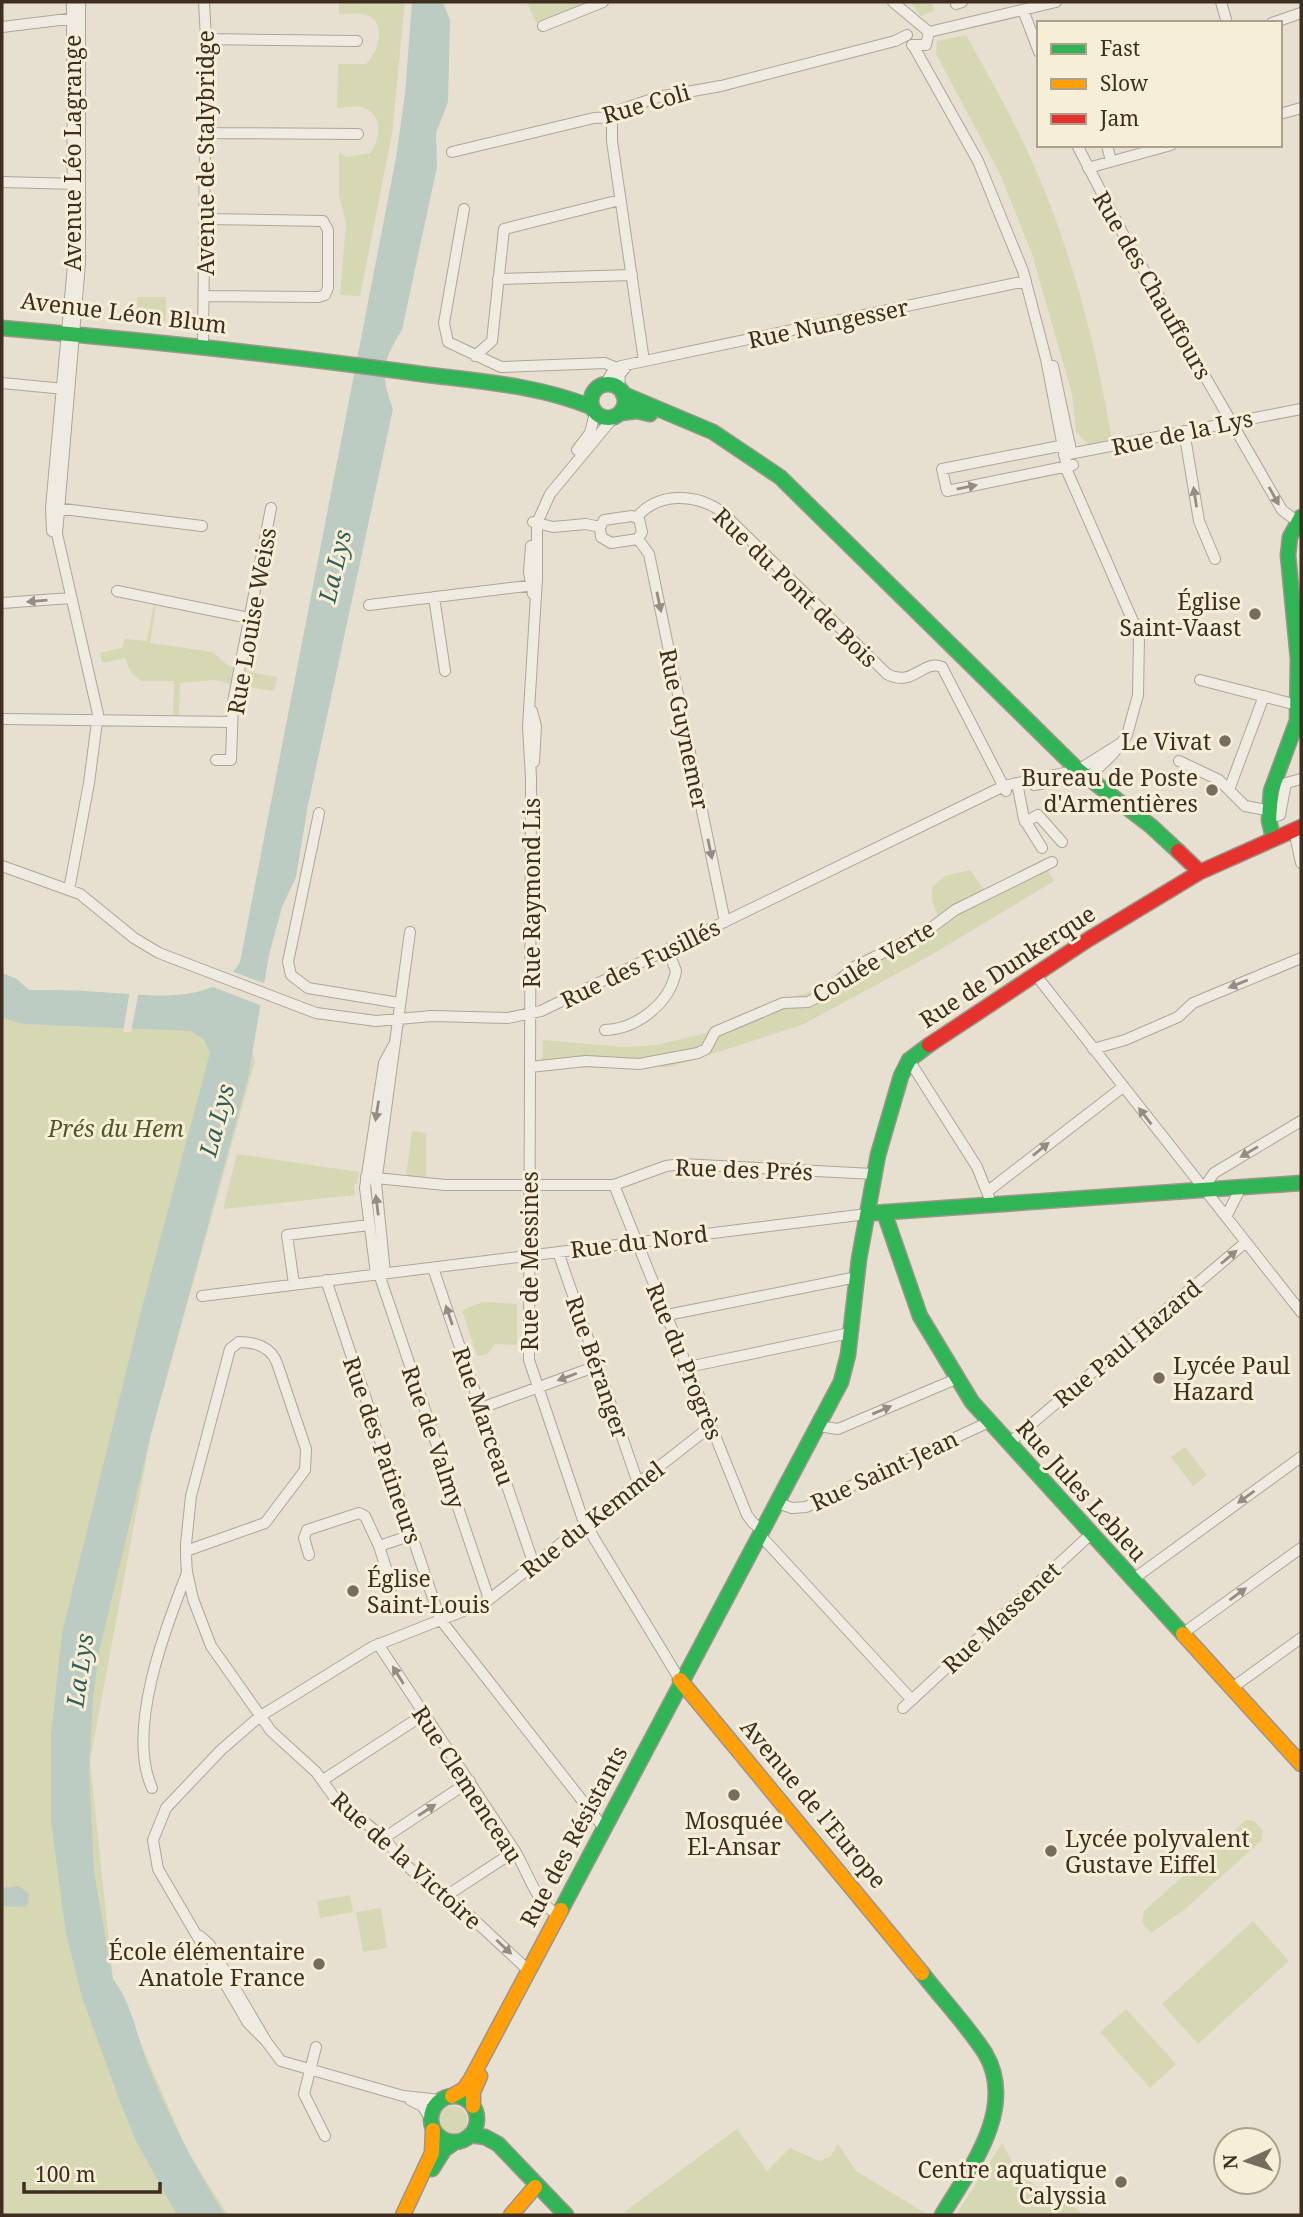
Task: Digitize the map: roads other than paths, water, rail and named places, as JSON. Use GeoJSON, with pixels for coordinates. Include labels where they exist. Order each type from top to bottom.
{"type":"FeatureCollection","features":[{"type":"Feature","properties":{"kind":"main road","name":"Avenue Léon Blum"},"geometry":{"type":"LineString","coordinates":[[2,321],[241,349],[510,388]]}},
{"type":"Feature","properties":{"kind":"main road","name":"Avenue Léon Blum"},"geometry":{"type":"LineString","coordinates":[[2,328],[71,331]]}},
{"type":"Feature","properties":{"kind":"main road"},"geometry":{"type":"LineString","coordinates":[[510,388],[581,393],[610,389],[701,426],[765,465],[840,533],[904,600]]}},
{"type":"Feature","properties":{"kind":"main road"},"geometry":{"type":"LineString","coordinates":[[510,388],[574,400],[602,418],[641,412],[671,421],[744,459],[785,491],[904,600],[1082,773],[1151,826],[1200,872]]}},
{"type":"Feature","properties":{"kind":"main road"},"geometry":{"type":"LineString","coordinates":[[593,410],[610,389]]}},
{"type":"Feature","properties":{"kind":"main road"},"geometry":{"type":"LineString","coordinates":[[610,389],[625,404],[616,416]]}},
{"type":"Feature","properties":{"kind":"main road"},"geometry":{"type":"LineString","coordinates":[[1273,838],[1267,814],[1268,797],[1295,729],[1300,706],[1301,670],[1290,537],[1299,519]]}},
{"type":"Feature","properties":{"kind":"main road","name":"Rue de Dunkerque"},"geometry":{"type":"LineString","coordinates":[[867,1213],[874,1174],[898,1082],[909,1060],[1035,974],[1173,886],[1273,838],[1298,829]]}},
{"type":"Feature","properties":{"kind":"main road"},"geometry":{"type":"LineString","coordinates":[[867,1213],[989,1198],[1301,1182]]}},
{"type":"Feature","properties":{"kind":"main road","name":"Rue Jules Lebleu"},"geometry":{"type":"LineString","coordinates":[[884,1212],[912,1299],[956,1379],[989,1422],[1301,1764]]}},
{"type":"Feature","properties":{"kind":"main road","name":"Rue des Résistants"},"geometry":{"type":"LineString","coordinates":[[446,2098],[468,2084],[528,1970],[560,1916],[843,1376],[867,1213]]}},
{"type":"Feature","properties":{"kind":"main road","name":"Rue des Résistants"},"geometry":{"type":"LineString","coordinates":[[475,2112],[478,2080],[603,1827],[683,1683]]}},
{"type":"Feature","properties":{"kind":"main road","name":"Avenue de l'Europe"},"geometry":{"type":"LineString","coordinates":[[683,1683],[982,2048],[996,2086],[996,2108],[989,2133],[942,2215]]}},
{"type":"Feature","properties":{"kind":"main road","name":"Avenue de l'Europe"},"geometry":{"type":"LineString","coordinates":[[910,1957],[985,2036],[997,2058],[1005,2085],[1004,2115],[996,2140],[947,2215]]}},
{"type":"Feature","properties":{"kind":"main road"},"geometry":{"type":"LineString","coordinates":[[403,2215],[433,2150],[434,2107],[446,2098],[465,2099],[494,2132],[535,2187],[566,2215]]}},
{"type":"Feature","properties":{"kind":"main road"},"geometry":{"type":"LineString","coordinates":[[470,2135],[475,2112]]}},
{"type":"Feature","properties":{"kind":"main road"},"geometry":{"type":"LineString","coordinates":[[432,2124],[441,2138],[454,2142]]}},
{"type":"Feature","properties":{"kind":"main road"},"geometry":{"type":"LineString","coordinates":[[413,2196],[441,2154],[454,2142],[470,2135],[487,2136],[506,2150]]}},
{"type":"Feature","properties":{"kind":"main road"},"geometry":{"type":"LineString","coordinates":[[511,2215],[535,2187]]}},
{"type":"Feature","properties":{"kind":"street","name":"Avenue Léo Lagrange"},"geometry":{"type":"LineString","coordinates":[[72,2],[77,18]]}},
{"type":"Feature","properties":{"kind":"street","name":"Avenue Léo Lagrange"},"geometry":{"type":"LineString","coordinates":[[69,890],[98,720],[97,702],[61,554],[55,508],[80,263],[77,18],[80,2]]}},
{"type":"Feature","properties":{"kind":"street","name":"Avenue de Stalybridge"},"geometry":{"type":"LineString","coordinates":[[203,344],[206,219],[204,2]]}},
{"type":"Feature","properties":{"kind":"street"},"geometry":{"type":"LineString","coordinates":[[543,26],[603,2]]}},
{"type":"Feature","properties":{"kind":"street"},"geometry":{"type":"LineString","coordinates":[[893,2],[926,29],[925,53],[932,76]]}},
{"type":"Feature","properties":{"kind":"street"},"geometry":{"type":"LineString","coordinates":[[893,2],[906,19],[910,39],[978,161],[1026,281],[1077,491],[1138,632],[1138,695],[1130,727],[1121,743],[1082,773]]}},
{"type":"Feature","properties":{"kind":"street"},"geometry":{"type":"LineString","coordinates":[[910,39],[913,26],[926,29],[1056,2]]}},
{"type":"Feature","properties":{"kind":"street"},"geometry":{"type":"LineString","coordinates":[[1221,2],[1226,21]]}},
{"type":"Feature","properties":{"kind":"street"},"geometry":{"type":"LineString","coordinates":[[1023,10],[1037,47]]}},
{"type":"Feature","properties":{"kind":"street"},"geometry":{"type":"LineString","coordinates":[[1278,21],[1301,13]]}},
{"type":"Feature","properties":{"kind":"street"},"geometry":{"type":"LineString","coordinates":[[2,27],[77,18]]}},
{"type":"Feature","properties":{"kind":"street"},"geometry":{"type":"LineString","coordinates":[[206,39],[357,41]]}},
{"type":"Feature","properties":{"kind":"street"},"geometry":{"type":"LineString","coordinates":[[910,39],[927,43]]}},
{"type":"Feature","properties":{"kind":"street","name":"Rue Coli"},"geometry":{"type":"LineString","coordinates":[[452,152],[594,118],[613,117],[628,105],[695,88],[729,84],[881,44],[910,39]]}},
{"type":"Feature","properties":{"kind":"street"},"geometry":{"type":"LineString","coordinates":[[1282,113],[1301,108]]}},
{"type":"Feature","properties":{"kind":"street"},"geometry":{"type":"LineString","coordinates":[[613,117],[612,141],[644,361]]}},
{"type":"Feature","properties":{"kind":"street"},"geometry":{"type":"LineString","coordinates":[[206,133],[358,134]]}},
{"type":"Feature","properties":{"kind":"street","name":"Rue des Chauffours"},"geometry":{"type":"LineString","coordinates":[[1078,147],[1123,234],[1282,510],[1299,519]]}},
{"type":"Feature","properties":{"kind":"street"},"geometry":{"type":"LineString","coordinates":[[1108,147],[1111,161]]}},
{"type":"Feature","properties":{"kind":"street"},"geometry":{"type":"LineString","coordinates":[[1088,168],[1164,147]]}},
{"type":"Feature","properties":{"kind":"street"},"geometry":{"type":"LineString","coordinates":[[2,182],[77,184]]}},
{"type":"Feature","properties":{"kind":"street"},"geometry":{"type":"LineString","coordinates":[[475,356],[492,341],[504,229],[620,200]]}},
{"type":"Feature","properties":{"kind":"street","name":"Rue Nungesser"},"geometry":{"type":"LineString","coordinates":[[464,209],[443,329],[447,342],[504,368],[605,363],[623,368],[644,361],[1026,281]]}},
{"type":"Feature","properties":{"kind":"street"},"geometry":{"type":"LineString","coordinates":[[205,296],[322,296],[328,288],[328,226],[320,220],[206,219]]}},
{"type":"Feature","properties":{"kind":"street"},"geometry":{"type":"LineString","coordinates":[[498,279],[632,275]]}},
{"type":"Feature","properties":{"kind":"street"},"geometry":{"type":"LineString","coordinates":[[610,389],[623,368]]}},
{"type":"Feature","properties":{"kind":"street"},"geometry":{"type":"LineString","coordinates":[[2,383],[66,389]]}},
{"type":"Feature","properties":{"kind":"street","name":"Rue Raymond Lis"},"geometry":{"type":"LineString","coordinates":[[531,1015],[531,771],[528,749],[535,601],[535,522],[544,492],[590,433],[593,410]]}},
{"type":"Feature","properties":{"kind":"street","name":"Rue de la Lys"},"geometry":{"type":"LineString","coordinates":[[1070,466],[947,491],[942,469],[1301,410]]}},
{"type":"Feature","properties":{"kind":"street","name":"Rue Raymond Lis"},"geometry":{"type":"LineString","coordinates":[[535,522],[550,494],[616,416]]}},
{"type":"Feature","properties":{"kind":"street"},"geometry":{"type":"LineString","coordinates":[[1184,431],[1199,521],[1215,559]]}},
{"type":"Feature","properties":{"kind":"street","name":"Rue du Pont de Bois"},"geometry":{"type":"LineString","coordinates":[[637,517],[647,506],[657,501],[690,499],[706,502],[722,512],[887,674],[906,678],[933,665],[942,667],[1006,789]]}},
{"type":"Feature","properties":{"kind":"street"},"geometry":{"type":"LineString","coordinates":[[55,508],[202,526]]}},
{"type":"Feature","properties":{"kind":"street","name":"Rue Louise Weiss"},"geometry":{"type":"LineString","coordinates":[[216,760],[231,760],[232,722],[271,509]]}},
{"type":"Feature","properties":{"kind":"street"},"geometry":{"type":"LineString","coordinates":[[637,517],[642,530],[638,539],[609,542],[601,537],[600,527],[609,518],[637,517]]}},
{"type":"Feature","properties":{"kind":"street"},"geometry":{"type":"LineString","coordinates":[[535,522],[553,527],[586,524],[600,527]]}},
{"type":"Feature","properties":{"kind":"street","name":"Rue Guynemer"},"geometry":{"type":"LineString","coordinates":[[638,539],[649,554],[725,922]]}},
{"type":"Feature","properties":{"kind":"street"},"geometry":{"type":"LineString","coordinates":[[369,605],[534,585]]}},
{"type":"Feature","properties":{"kind":"street"},"geometry":{"type":"LineString","coordinates":[[117,591],[249,618]]}},
{"type":"Feature","properties":{"kind":"street"},"geometry":{"type":"LineString","coordinates":[[434,597],[445,671]]}},
{"type":"Feature","properties":{"kind":"street"},"geometry":{"type":"LineString","coordinates":[[2,603],[71,598]]}},
{"type":"Feature","properties":{"kind":"street"},"geometry":{"type":"LineString","coordinates":[[1200,680],[1300,706]]}},
{"type":"Feature","properties":{"kind":"street"},"geometry":{"type":"LineString","coordinates":[[1230,788],[1264,696]]}},
{"type":"Feature","properties":{"kind":"street"},"geometry":{"type":"LineString","coordinates":[[2,719],[232,722]]}},
{"type":"Feature","properties":{"kind":"street"},"geometry":{"type":"LineString","coordinates":[[1179,761],[1230,788],[1245,806],[1267,814],[1280,814],[1286,783],[1301,779]]}},
{"type":"Feature","properties":{"kind":"street","name":"Rue des Fusillés"},"geometry":{"type":"LineString","coordinates":[[2,866],[69,890],[88,900],[142,944],[200,971],[281,1001],[338,1018],[531,1015],[976,801],[1018,785],[1082,773]]}},
{"type":"Feature","properties":{"kind":"street"},"geometry":{"type":"LineString","coordinates":[[1018,785],[1025,822],[1042,848]]}},
{"type":"Feature","properties":{"kind":"street"},"geometry":{"type":"LineString","coordinates":[[1025,822],[1036,812],[1062,842]]}},
{"type":"Feature","properties":{"kind":"street"},"geometry":{"type":"LineString","coordinates":[[319,813],[288,962],[291,975],[308,988],[399,1003]]}},
{"type":"Feature","properties":{"kind":"street"},"geometry":{"type":"LineString","coordinates":[[1298,829],[1301,863]]}},
{"type":"Feature","properties":{"kind":"street","name":"Coulée Verte"},"geometry":{"type":"LineString","coordinates":[[530,1067],[586,1061],[639,1064],[698,1053],[706,1049],[715,1032],[783,1003],[808,1002],[826,993],[854,967],[927,931],[955,910],[1052,862]]}},
{"type":"Feature","properties":{"kind":"street"},"geometry":{"type":"LineString","coordinates":[[380,1274],[369,1225],[371,1177],[384,1063],[393,1045],[410,932]]}},
{"type":"Feature","properties":{"kind":"street"},"geometry":{"type":"LineString","coordinates":[[605,1030],[633,1026],[661,1000],[675,975],[668,950]]}},
{"type":"Feature","properties":{"kind":"street"},"geometry":{"type":"LineString","coordinates":[[1094,1049],[1125,1040],[1178,1017],[1193,1003],[1301,958]]}},
{"type":"Feature","properties":{"kind":"street"},"geometry":{"type":"LineString","coordinates":[[1035,974],[1186,1170],[1301,1312]]}},
{"type":"Feature","properties":{"kind":"street","name":"Rue de Messines"},"geometry":{"type":"LineString","coordinates":[[531,1015],[528,1356],[586,1525],[683,1683]]}},
{"type":"Feature","properties":{"kind":"street"},"geometry":{"type":"LineString","coordinates":[[909,1060],[970,1155],[989,1198],[1123,1087]]}},
{"type":"Feature","properties":{"kind":"street"},"geometry":{"type":"LineString","coordinates":[[1203,1189],[1214,1173],[1301,1122]]}},
{"type":"Feature","properties":{"kind":"street","name":"Rue des Prés"},"geometry":{"type":"LineString","coordinates":[[371,1177],[436,1185],[614,1185],[675,1164],[874,1174]]}},
{"type":"Feature","properties":{"kind":"street"},"geometry":{"type":"LineString","coordinates":[[371,1177],[380,1274]]}},
{"type":"Feature","properties":{"kind":"street","name":"Rue du Progrès"},"geometry":{"type":"LineString","coordinates":[[614,1185],[749,1518],[762,1533]]}},
{"type":"Feature","properties":{"kind":"street"},"geometry":{"type":"LineString","coordinates":[[1226,1217],[1241,1187]]}},
{"type":"Feature","properties":{"kind":"street","name":"Rue du Nord"},"geometry":{"type":"LineString","coordinates":[[202,1296],[867,1213]]}},
{"type":"Feature","properties":{"kind":"street"},"geometry":{"type":"LineString","coordinates":[[294,1284],[287,1235],[369,1225]]}},
{"type":"Feature","properties":{"kind":"street","name":"Rue Paul Hazard"},"geometry":{"type":"LineString","coordinates":[[1009,1444],[1246,1242]]}},
{"type":"Feature","properties":{"kind":"street","name":"Rue Béranger"},"geometry":{"type":"LineString","coordinates":[[558,1251],[638,1483]]}},
{"type":"Feature","properties":{"kind":"street","name":"Rue Marceau"},"geometry":{"type":"LineString","coordinates":[[433,1268],[534,1565]]}},
{"type":"Feature","properties":{"kind":"street","name":"Rue de Valmy"},"geometry":{"type":"LineString","coordinates":[[380,1274],[489,1599]]}},
{"type":"Feature","properties":{"kind":"street"},"geometry":{"type":"LineString","coordinates":[[667,1315],[857,1277]]}},
{"type":"Feature","properties":{"kind":"street","name":"Rue des Patineurs"},"geometry":{"type":"LineString","coordinates":[[326,1280],[440,1619],[603,1827]]}},
{"type":"Feature","properties":{"kind":"street"},"geometry":{"type":"LineString","coordinates":[[688,1367],[850,1333]]}},
{"type":"Feature","properties":{"kind":"street"},"geometry":{"type":"LineString","coordinates":[[152,1788],[146,1770],[145,1740],[152,1676],[161,1642],[187,1572],[186,1550],[191,1496],[229,1354],[239,1342],[260,1346],[273,1355],[277,1363],[306,1449],[306,1466],[265,1523],[186,1550]]}},
{"type":"Feature","properties":{"kind":"street"},"geometry":{"type":"LineString","coordinates":[[481,1409],[597,1366]]}},
{"type":"Feature","properties":{"kind":"street"},"geometry":{"type":"LineString","coordinates":[[818,1426],[838,1429],[956,1379]]}},
{"type":"Feature","properties":{"kind":"street","name":"Rue Saint-Jean"},"geometry":{"type":"LineString","coordinates":[[778,1503],[792,1508],[806,1507],[989,1422]]}},
{"type":"Feature","properties":{"kind":"street","name":"Rue du Kemmel"},"geometry":{"type":"LineString","coordinates":[[446,2098],[404,2096],[281,2061],[248,2023],[155,1862],[153,1840],[157,1824],[170,1803],[205,1766],[259,1717],[378,1644],[489,1599],[711,1426]]}},
{"type":"Feature","properties":{"kind":"street"},"geometry":{"type":"LineString","coordinates":[[1132,1580],[1301,1457]]}},
{"type":"Feature","properties":{"kind":"street"},"geometry":{"type":"LineString","coordinates":[[309,1555],[304,1538],[307,1530],[359,1513],[366,1518],[379,1546],[392,1587]]}},
{"type":"Feature","properties":{"kind":"street"},"geometry":{"type":"LineString","coordinates":[[762,1533],[911,1699]]}},
{"type":"Feature","properties":{"kind":"street"},"geometry":{"type":"LineString","coordinates":[[379,1546],[412,1535]]}},
{"type":"Feature","properties":{"kind":"street","name":"Rue Massenet"},"geometry":{"type":"LineString","coordinates":[[903,1708],[1091,1535]]}},
{"type":"Feature","properties":{"kind":"street"},"geometry":{"type":"LineString","coordinates":[[1182,1634],[1301,1548]]}},
{"type":"Feature","properties":{"kind":"street","name":"Rue de la Victoire"},"geometry":{"type":"LineString","coordinates":[[187,1572],[193,1599],[211,1646],[259,1717],[323,1780],[334,1797],[384,1838],[405,1864],[443,1898],[470,1916],[528,1970]]}},
{"type":"Feature","properties":{"kind":"street"},"geometry":{"type":"LineString","coordinates":[[1232,1688],[1301,1638]]}},
{"type":"Feature","properties":{"kind":"street","name":"Rue Clemenceau"},"geometry":{"type":"LineString","coordinates":[[378,1644],[423,1715],[433,1723],[515,1851],[525,1875],[546,1906],[560,1916]]}},
{"type":"Feature","properties":{"kind":"street"},"geometry":{"type":"LineString","coordinates":[[323,1780],[423,1715]]}},
{"type":"Feature","properties":{"kind":"street"},"geometry":{"type":"LineString","coordinates":[[384,1838],[470,1782]]}},
{"type":"Feature","properties":{"kind":"street"},"geometry":{"type":"LineString","coordinates":[[443,1898],[515,1851]]}},
{"type":"Feature","properties":{"kind":"street"},"geometry":{"type":"LineString","coordinates":[[316,2048],[304,2096],[326,2136]]}},
{"type":"Feature","properties":{"kind":"street","name":"Rue du Kemmel"},"geometry":{"type":"LineString","coordinates":[[404,2096],[422,2106],[432,2124]]}},
{"type":"Feature","properties":{"kind":"water","name":"La Lys"},"geometry":{"type":"Polygon","coordinates":[[[412,2],[443,2],[450,20],[448,102],[436,133],[437,167],[402,330],[390,351],[385,368],[386,387],[393,409],[308,805],[296,877],[282,907],[269,955],[248,1078],[151,1434],[99,1652],[93,1698],[89,1771],[94,1872],[113,1979],[130,2009],[148,2065],[174,2123],[225,2215],[177,2215],[136,2141],[82,1997],[66,1934],[51,1821],[51,1735],[62,1633],[141,1311],[210,1053],[204,1040],[191,1031],[24,1024],[2,1018],[2,973],[17,979],[29,990],[156,996],[196,992],[213,986],[228,977],[240,962],[396,158],[405,94],[412,2]]]}},
{"type":"Feature","properties":{"kind":"water"},"geometry":{"type":"Polygon","coordinates":[[[19,1886],[29,1894],[28,1904],[24,1907],[2,1906],[2,1888],[19,1886]]]}},
{"type":"Feature","properties":{"kind":"place","name":"Église Saint-Vaast"},"geometry":{"type":"Point","coordinates":[1255,614]}},
{"type":"Feature","properties":{"kind":"place","name":"Le Vivat"},"geometry":{"type":"Point","coordinates":[1225,741]}},
{"type":"Feature","properties":{"kind":"place","name":"Bureau de Poste d'Armentières"},"geometry":{"type":"Point","coordinates":[1212,790]}},
{"type":"Feature","properties":{"kind":"place","name":"Lycée Paul Hazard"},"geometry":{"type":"Point","coordinates":[1159,1378]}},
{"type":"Feature","properties":{"kind":"place","name":"Église Saint-Louis"},"geometry":{"type":"Point","coordinates":[353,1591]}},
{"type":"Feature","properties":{"kind":"place","name":"Mosquée El-Ansar"},"geometry":{"type":"Point","coordinates":[734,1795]}},
{"type":"Feature","properties":{"kind":"place","name":"Lycée polyvalent Gustave Eiffel"},"geometry":{"type":"Point","coordinates":[1051,1851]}},
{"type":"Feature","properties":{"kind":"place","name":"École élémentaire Anatole France"},"geometry":{"type":"Point","coordinates":[319,1964]}},
{"type":"Feature","properties":{"kind":"place","name":"Centre aquatique Calyssia"},"geometry":{"type":"Point","coordinates":[1121,2182]}},
{"type":"Feature","properties":{"kind":"park label","name":"Prés du Hem"},"geometry":{"type":"Point","coordinates":[116,1128]}}]}
